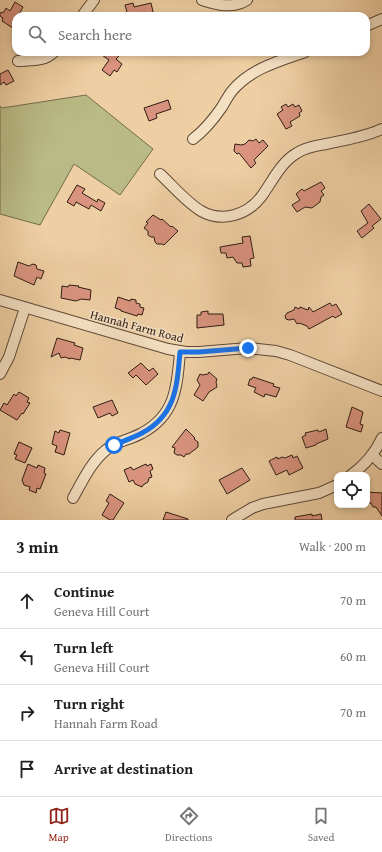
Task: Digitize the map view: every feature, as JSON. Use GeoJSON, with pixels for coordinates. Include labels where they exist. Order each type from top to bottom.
{"type":"FeatureCollection","features":[{"type":"Feature","properties":{"kind":"street"},"geometry":{"type":"LineString","coordinates":[[85,12],[94,0]]}},
{"type":"Feature","properties":{"kind":"street"},"geometry":{"type":"LineString","coordinates":[[202,0],[212,3],[231,5],[247,0]]}},
{"type":"Feature","properties":{"kind":"street"},"geometry":{"type":"LineString","coordinates":[[370,24],[382,19]]}},
{"type":"Feature","properties":{"kind":"street"},"geometry":{"type":"LineString","coordinates":[[18,61],[43,59],[50,56]]}},
{"type":"Feature","properties":{"kind":"street"},"geometry":{"type":"LineString","coordinates":[[193,139],[211,123],[231,93],[246,78],[272,64],[294,56]]}},
{"type":"Feature","properties":{"kind":"street"},"geometry":{"type":"LineString","coordinates":[[160,174],[201,211],[214,216],[227,217],[243,213],[254,205],[286,160],[298,152],[312,147],[361,136],[382,129]]}},
{"type":"Feature","properties":{"kind":"street","name":"Hannah Farm Road"},"geometry":{"type":"LineString","coordinates":[[0,300],[113,334],[180,352],[248,348],[276,351],[290,355],[382,391]]}},
{"type":"Feature","properties":{"kind":"street"},"geometry":{"type":"LineString","coordinates":[[0,374],[9,357],[25,308]]}},
{"type":"Feature","properties":{"kind":"street"},"geometry":{"type":"LineString","coordinates":[[73,498],[94,464],[106,450],[122,441],[142,433],[162,418],[168,410],[174,393],[180,352]]}},
{"type":"Feature","properties":{"kind":"street"},"geometry":{"type":"LineString","coordinates":[[355,472],[364,465],[372,455],[382,438]]}},
{"type":"Feature","properties":{"kind":"street"},"geometry":{"type":"LineString","coordinates":[[372,455],[382,464]]}},
{"type":"Feature","properties":{"kind":"street"},"geometry":{"type":"LineString","coordinates":[[232,520],[252,508],[263,504],[319,493],[334,486]]}},
{"type":"Feature","properties":{"kind":"green space"},"geometry":{"type":"Polygon","coordinates":[[[86,95],[153,149],[120,195],[74,164],[40,225],[0,214],[0,106],[2,108],[86,95]]]}},
{"type":"Feature","properties":{"kind":"building"},"geometry":{"type":"Polygon","coordinates":[[[15,2],[23,7],[20,12],[12,12],[12,27],[2,21],[3,18],[0,15],[0,13],[4,12],[6,8],[10,11],[15,2]]]}},
{"type":"Feature","properties":{"kind":"building"},"geometry":{"type":"Polygon","coordinates":[[[133,3],[134,7],[151,3],[153,12],[127,12],[125,5],[133,3]]]}},
{"type":"Feature","properties":{"kind":"building"},"geometry":{"type":"Polygon","coordinates":[[[103,56],[119,56],[116,59],[122,64],[117,72],[114,70],[110,76],[102,70],[109,60],[103,56]]]}},
{"type":"Feature","properties":{"kind":"building"},"geometry":{"type":"Polygon","coordinates":[[[8,70],[14,81],[6,85],[4,82],[0,85],[0,74],[8,70]]]}},
{"type":"Feature","properties":{"kind":"building"},"geometry":{"type":"Polygon","coordinates":[[[168,100],[171,109],[156,114],[157,118],[149,121],[144,108],[168,100]]]}},
{"type":"Feature","properties":{"kind":"building"},"geometry":{"type":"Polygon","coordinates":[[[286,104],[288,107],[293,104],[295,107],[299,105],[302,111],[299,113],[300,116],[290,122],[292,126],[286,129],[277,114],[283,110],[281,107],[286,104]]]}},
{"type":"Feature","properties":{"kind":"building"},"geometry":{"type":"Polygon","coordinates":[[[256,139],[259,143],[263,140],[268,146],[254,160],[256,163],[251,168],[239,153],[237,154],[234,151],[235,144],[241,145],[245,144],[249,140],[253,141],[256,139]]]}},
{"type":"Feature","properties":{"kind":"building"},"geometry":{"type":"Polygon","coordinates":[[[321,182],[325,188],[321,191],[324,195],[321,197],[320,202],[312,208],[305,207],[297,212],[292,205],[300,200],[296,194],[302,189],[304,191],[321,182]]]}},
{"type":"Feature","properties":{"kind":"building"},"geometry":{"type":"Polygon","coordinates":[[[77,185],[85,189],[82,193],[97,202],[98,199],[105,203],[101,211],[91,205],[89,209],[76,202],[74,206],[67,202],[77,185]]]}},
{"type":"Feature","properties":{"kind":"building"},"geometry":{"type":"Polygon","coordinates":[[[369,204],[381,219],[372,226],[374,228],[362,238],[357,231],[368,223],[361,211],[369,204]]]}},
{"type":"Feature","properties":{"kind":"building"},"geometry":{"type":"Polygon","coordinates":[[[153,215],[161,220],[162,219],[178,231],[164,245],[157,244],[154,237],[148,235],[148,231],[144,228],[148,223],[146,222],[153,215]]]}},
{"type":"Feature","properties":{"kind":"building"},"geometry":{"type":"Polygon","coordinates":[[[250,236],[254,258],[250,259],[251,266],[243,267],[242,263],[237,263],[233,257],[227,258],[226,253],[221,253],[220,247],[243,243],[242,237],[250,236]]]}},
{"type":"Feature","properties":{"kind":"building"},"geometry":{"type":"Polygon","coordinates":[[[18,262],[29,266],[33,264],[36,265],[37,269],[44,271],[41,279],[37,277],[34,285],[14,276],[18,262]]]}},
{"type":"Feature","properties":{"kind":"building"},"geometry":{"type":"Polygon","coordinates":[[[69,285],[79,286],[78,287],[91,290],[90,300],[81,299],[76,301],[61,298],[62,286],[68,287],[69,285]]]}},
{"type":"Feature","properties":{"kind":"building"},"geometry":{"type":"Polygon","coordinates":[[[118,297],[130,301],[131,299],[136,300],[136,303],[140,304],[140,307],[144,308],[142,315],[138,314],[137,316],[115,308],[118,297]]]}},
{"type":"Feature","properties":{"kind":"building"},"geometry":{"type":"Polygon","coordinates":[[[330,303],[332,306],[336,304],[342,314],[335,318],[333,316],[309,329],[307,326],[299,323],[297,324],[294,319],[286,319],[285,316],[287,313],[294,310],[295,307],[308,310],[309,307],[313,312],[330,303]]]}},
{"type":"Feature","properties":{"kind":"building"},"geometry":{"type":"Polygon","coordinates":[[[208,311],[208,314],[223,314],[224,325],[197,328],[197,315],[201,315],[201,312],[208,311]]]}},
{"type":"Feature","properties":{"kind":"building"},"geometry":{"type":"Polygon","coordinates":[[[57,338],[75,343],[74,345],[83,348],[80,360],[65,357],[61,358],[59,353],[51,357],[57,338]]]}},
{"type":"Feature","properties":{"kind":"building"},"geometry":{"type":"Polygon","coordinates":[[[141,363],[149,371],[153,368],[158,374],[146,385],[136,375],[133,378],[128,373],[141,363]]]}},
{"type":"Feature","properties":{"kind":"building"},"geometry":{"type":"Polygon","coordinates":[[[209,372],[217,379],[217,387],[209,392],[203,401],[194,395],[200,385],[197,380],[200,374],[208,374],[209,372]]]}},
{"type":"Feature","properties":{"kind":"building"},"geometry":{"type":"Polygon","coordinates":[[[253,377],[274,384],[273,386],[280,388],[276,397],[265,394],[264,397],[254,392],[256,388],[248,385],[250,379],[253,377]]]}},
{"type":"Feature","properties":{"kind":"building"},"geometry":{"type":"Polygon","coordinates":[[[19,392],[29,398],[27,402],[30,403],[17,420],[0,410],[4,403],[7,405],[14,394],[16,396],[19,392]]]}},
{"type":"Feature","properties":{"kind":"building"},"geometry":{"type":"Polygon","coordinates":[[[112,400],[118,413],[112,416],[110,413],[98,418],[93,407],[112,400]]]}},
{"type":"Feature","properties":{"kind":"building"},"geometry":{"type":"Polygon","coordinates":[[[352,407],[363,412],[360,424],[363,425],[361,432],[346,427],[352,407]]]}},
{"type":"Feature","properties":{"kind":"building"},"geometry":{"type":"Polygon","coordinates":[[[186,429],[198,442],[198,447],[189,454],[186,454],[184,457],[174,453],[175,448],[172,447],[186,429]]]}},
{"type":"Feature","properties":{"kind":"building"},"geometry":{"type":"Polygon","coordinates":[[[326,429],[328,439],[306,448],[302,437],[306,435],[305,433],[318,430],[319,432],[326,429]]]}},
{"type":"Feature","properties":{"kind":"building"},"geometry":{"type":"Polygon","coordinates":[[[60,430],[70,433],[64,455],[55,452],[57,446],[52,444],[55,431],[59,433],[60,430]]]}},
{"type":"Feature","properties":{"kind":"building"},"geometry":{"type":"Polygon","coordinates":[[[19,442],[32,448],[25,463],[15,459],[17,455],[14,454],[19,442]]]}},
{"type":"Feature","properties":{"kind":"building"},"geometry":{"type":"Polygon","coordinates":[[[292,455],[293,458],[297,456],[303,468],[289,475],[287,470],[276,475],[269,461],[277,457],[278,459],[292,455]]]}},
{"type":"Feature","properties":{"kind":"building"},"geometry":{"type":"Polygon","coordinates":[[[28,464],[37,468],[38,465],[45,468],[44,473],[46,474],[40,489],[37,488],[36,493],[29,490],[30,487],[24,485],[22,480],[28,464]]]}},
{"type":"Feature","properties":{"kind":"building"},"geometry":{"type":"Polygon","coordinates":[[[146,464],[147,466],[151,464],[153,469],[150,471],[152,477],[149,478],[148,482],[142,487],[135,484],[133,480],[129,482],[124,470],[131,467],[133,470],[146,464]]]}},
{"type":"Feature","properties":{"kind":"building"},"geometry":{"type":"Polygon","coordinates":[[[242,468],[250,480],[227,494],[219,480],[242,468]]]}},
{"type":"Feature","properties":{"kind":"building"},"geometry":{"type":"Polygon","coordinates":[[[370,492],[382,493],[382,516],[376,507],[373,507],[370,492]]]}},
{"type":"Feature","properties":{"kind":"building"},"geometry":{"type":"Polygon","coordinates":[[[110,494],[124,503],[113,520],[110,520],[102,515],[109,503],[106,501],[110,494]]]}},
{"type":"Feature","properties":{"kind":"building"},"geometry":{"type":"Polygon","coordinates":[[[166,512],[188,519],[188,520],[163,520],[166,512]]]}},
{"type":"Feature","properties":{"kind":"building"},"geometry":{"type":"Polygon","coordinates":[[[312,514],[312,516],[321,514],[322,520],[295,520],[295,517],[312,514]]]}},
{"type":"Feature","properties":{"kind":"route"},"geometry":{"type":"LineString","coordinates":[[114,445],[138,435],[152,427],[168,410],[174,393],[180,352],[248,348]]}}]}
